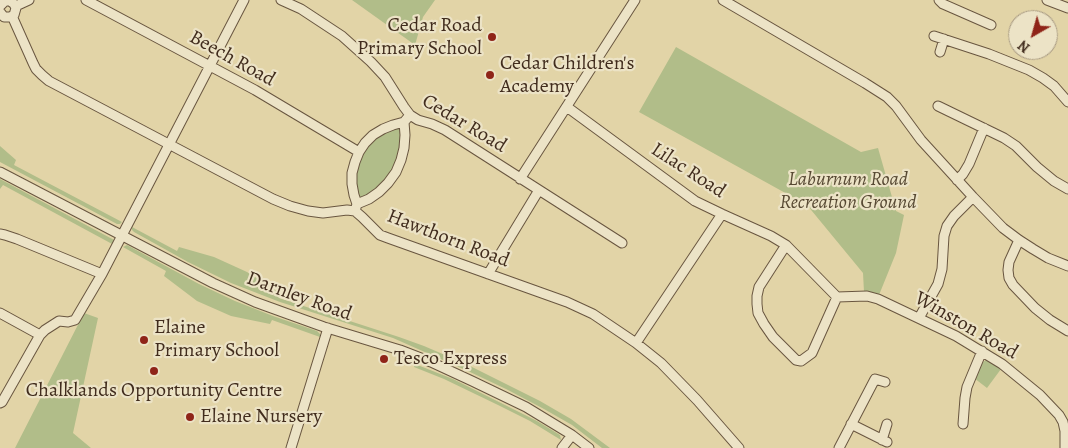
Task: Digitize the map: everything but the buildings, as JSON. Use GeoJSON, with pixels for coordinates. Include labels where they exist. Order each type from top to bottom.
{"type":"FeatureCollection","features":[{"type":"Feature","properties":{"kind":"street"},"geometry":{"type":"LineString","coordinates":[[16,6],[29,0]]}},
{"type":"Feature","properties":{"kind":"street","name":"Beech Road"},"geometry":{"type":"LineString","coordinates":[[86,0],[255,90],[359,152]]}},
{"type":"Feature","properties":{"kind":"street"},"geometry":{"type":"LineString","coordinates":[[0,404],[40,335],[59,321],[68,322],[75,320],[102,274],[244,0]]}},
{"type":"Feature","properties":{"kind":"street","name":"Cedar Road"},"geometry":{"type":"LineString","coordinates":[[280,0],[301,10],[342,36],[385,77],[410,115],[418,120],[446,130],[622,244]]}},
{"type":"Feature","properties":{"kind":"street"},"geometry":{"type":"LineString","coordinates":[[520,179],[636,0]]}},
{"type":"Feature","properties":{"kind":"street"},"geometry":{"type":"LineString","coordinates":[[723,0],[887,97],[921,140],[1003,228],[1048,258],[1068,266]]}},
{"type":"Feature","properties":{"kind":"street"},"geometry":{"type":"LineString","coordinates":[[939,0],[991,25]]}},
{"type":"Feature","properties":{"kind":"street"},"geometry":{"type":"LineString","coordinates":[[1048,0],[1068,8]]}},
{"type":"Feature","properties":{"kind":"street"},"geometry":{"type":"LineString","coordinates":[[3,2],[10,1],[16,6]]}},
{"type":"Feature","properties":{"kind":"street"},"geometry":{"type":"LineString","coordinates":[[0,12],[7,18],[15,13],[16,6]]}},
{"type":"Feature","properties":{"kind":"street"},"geometry":{"type":"LineString","coordinates":[[12,16],[33,63],[49,81],[273,199],[308,211],[323,213],[356,208],[379,192],[396,172],[401,160],[404,148],[404,122]]}},
{"type":"Feature","properties":{"kind":"street"},"geometry":{"type":"LineString","coordinates":[[934,36],[989,54],[1029,70],[1054,86],[1068,102]]}},
{"type":"Feature","properties":{"kind":"street"},"geometry":{"type":"LineString","coordinates":[[940,52],[944,39]]}},
{"type":"Feature","properties":{"kind":"street"},"geometry":{"type":"LineString","coordinates":[[938,106],[1004,138],[1016,146],[1054,181],[1068,189]]}},
{"type":"Feature","properties":{"kind":"street","name":"Lilac Road"},"geometry":{"type":"LineString","coordinates":[[567,107],[695,201],[771,236],[786,245],[837,297]]}},
{"type":"Feature","properties":{"kind":"street"},"geometry":{"type":"LineString","coordinates":[[356,208],[352,178],[359,152],[365,143],[378,132],[404,122],[410,115]]}},
{"type":"Feature","properties":{"kind":"street"},"geometry":{"type":"LineString","coordinates":[[958,180],[968,164],[984,128]]}},
{"type":"Feature","properties":{"kind":"street","name":"Darnley Road"},"geometry":{"type":"LineString","coordinates":[[0,172],[213,283],[255,302],[431,362],[526,407],[572,435],[589,448]]}},
{"type":"Feature","properties":{"kind":"street"},"geometry":{"type":"LineString","coordinates":[[488,274],[539,190]]}},
{"type":"Feature","properties":{"kind":"street"},"geometry":{"type":"LineString","coordinates":[[919,318],[938,284],[942,269],[944,236],[947,226],[973,197]]}},
{"type":"Feature","properties":{"kind":"street","name":"Hawthorn Road"},"geometry":{"type":"LineString","coordinates":[[356,208],[380,234],[388,238],[576,306],[593,314],[636,343],[661,363],[739,448]]}},
{"type":"Feature","properties":{"kind":"street"},"geometry":{"type":"LineString","coordinates":[[636,343],[722,214]]}},
{"type":"Feature","properties":{"kind":"street"},"geometry":{"type":"LineString","coordinates":[[0,234],[17,239],[102,274]]}},
{"type":"Feature","properties":{"kind":"street"},"geometry":{"type":"LineString","coordinates":[[1019,240],[1012,254],[1008,270],[1009,278],[1013,285],[1035,308],[1068,331]]}},
{"type":"Feature","properties":{"kind":"street"},"geometry":{"type":"LineString","coordinates":[[786,245],[759,287],[756,304],[758,312],[769,330],[796,360],[802,361],[812,353],[837,297]]}},
{"type":"Feature","properties":{"kind":"street","name":"Winston Road"},"geometry":{"type":"LineString","coordinates":[[837,297],[867,296],[878,299],[956,336],[1002,364],[1026,382],[1056,411],[1063,422],[1066,448]]}},
{"type":"Feature","properties":{"kind":"street"},"geometry":{"type":"LineString","coordinates":[[0,313],[40,335]]}},
{"type":"Feature","properties":{"kind":"street"},"geometry":{"type":"LineString","coordinates":[[291,448],[328,328]]}},
{"type":"Feature","properties":{"kind":"street"},"geometry":{"type":"LineString","coordinates":[[963,424],[967,387],[982,352]]}},
{"type":"Feature","properties":{"kind":"street"},"geometry":{"type":"LineString","coordinates":[[839,448],[875,379],[885,382]]}},
{"type":"Feature","properties":{"kind":"street"},"geometry":{"type":"LineString","coordinates":[[851,424],[885,441],[887,424]]}},
{"type":"Feature","properties":{"kind":"street"},"geometry":{"type":"LineString","coordinates":[[562,448],[572,435]]}},
{"type":"Feature","properties":{"kind":"green space"},"geometry":{"type":"Polygon","coordinates":[[[352,0],[435,0],[423,17],[415,45],[352,0]]]}},
{"type":"Feature","properties":{"kind":"green space","name":"Laburnum Road Recreation Ground"},"geometry":{"type":"Polygon","coordinates":[[[676,47],[861,152],[878,148],[896,211],[904,215],[896,253],[879,295],[864,292],[863,273],[807,205],[639,112],[676,47]]]}},
{"type":"Feature","properties":{"kind":"green space"},"geometry":{"type":"Polygon","coordinates":[[[402,126],[399,160],[387,181],[359,201],[355,173],[368,145],[384,132],[402,126]]]}},
{"type":"Feature","properties":{"kind":"green space"},"geometry":{"type":"Polygon","coordinates":[[[0,146],[16,160],[14,165],[122,222],[117,224],[0,162],[0,146]]]}},
{"type":"Feature","properties":{"kind":"green space"},"geometry":{"type":"Polygon","coordinates":[[[0,179],[116,241],[114,245],[3,185],[0,189],[0,179]]]}},
{"type":"Feature","properties":{"kind":"green space"},"geometry":{"type":"Polygon","coordinates":[[[132,227],[177,251],[179,247],[214,257],[247,272],[280,293],[279,298],[399,337],[466,364],[540,401],[571,419],[610,448],[602,448],[572,425],[506,389],[470,372],[393,338],[280,302],[231,283],[134,232],[132,227]]]}},
{"type":"Feature","properties":{"kind":"green space"},"geometry":{"type":"Polygon","coordinates":[[[127,245],[235,301],[317,331],[321,335],[320,337],[272,320],[270,324],[231,316],[197,301],[164,276],[166,271],[123,247],[127,245]]]}},
{"type":"Feature","properties":{"kind":"green space"},"geometry":{"type":"Polygon","coordinates":[[[84,313],[98,318],[73,433],[91,448],[15,448],[84,313]]]}},
{"type":"Feature","properties":{"kind":"green space"},"geometry":{"type":"Polygon","coordinates":[[[988,359],[1001,369],[987,388],[974,378],[981,363],[988,359]]]}},
{"type":"Feature","properties":{"kind":"green space"},"geometry":{"type":"Polygon","coordinates":[[[415,364],[453,379],[537,421],[560,435],[561,440],[530,421],[498,405],[414,367],[415,364]]]}},
{"type":"Feature","properties":{"kind":"place","name":"Cedar Road Primary School"},"geometry":{"type":"Point","coordinates":[492,37]}},
{"type":"Feature","properties":{"kind":"place","name":"Cedar Children's Academy"},"geometry":{"type":"Point","coordinates":[490,75]}},
{"type":"Feature","properties":{"kind":"place","name":"Elaine Primary School"},"geometry":{"type":"Point","coordinates":[144,340]}},
{"type":"Feature","properties":{"kind":"place","name":"Tesco Express"},"geometry":{"type":"Point","coordinates":[384,359]}},
{"type":"Feature","properties":{"kind":"place","name":"Chalklands Opportunity Centre"},"geometry":{"type":"Point","coordinates":[154,371]}},
{"type":"Feature","properties":{"kind":"place","name":"Elaine Nursery"},"geometry":{"type":"Point","coordinates":[190,417]}}]}
